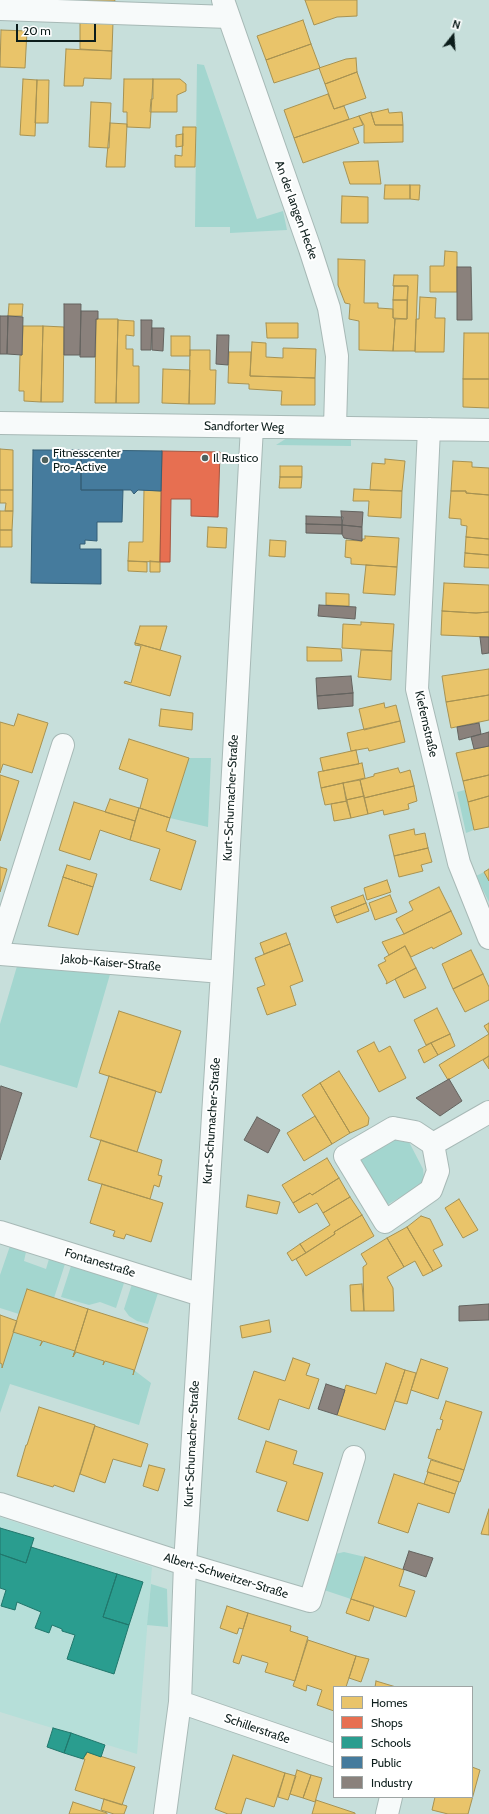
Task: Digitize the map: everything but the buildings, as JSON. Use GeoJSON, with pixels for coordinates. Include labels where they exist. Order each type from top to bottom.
{"type":"FeatureCollection","features":[{"type":"Feature","properties":{"kind":"street"},"geometry":{"type":"LineString","coordinates":[[0,8],[226,8]]}},
{"type":"Feature","properties":{"kind":"street","name":"An der langen Hecke"},"geometry":{"type":"LineString","coordinates":[[226,8],[329,308],[337,356],[335,427]]}},
{"type":"Feature","properties":{"kind":"street","name":"Sandforter Weg"},"geometry":{"type":"LineString","coordinates":[[0,423],[489,430]]}},
{"type":"Feature","properties":{"kind":"street","name":"Kurt-Schumacher-Straße"},"geometry":{"type":"LineString","coordinates":[[165,1814],[180,1702],[185,1564],[222,972],[252,427]]}},
{"type":"Feature","properties":{"kind":"street","name":"Kiefernstraße"},"geometry":{"type":"LineString","coordinates":[[429,429],[417,689],[460,863],[489,938]]}},
{"type":"Feature","properties":{"kind":"street"},"geometry":{"type":"LineString","coordinates":[[0,944],[63,745]]}},
{"type":"Feature","properties":{"kind":"street","name":"Jakob-Kaiser-Straße"},"geometry":{"type":"LineString","coordinates":[[0,954],[222,972]]}},
{"type":"Feature","properties":{"kind":"street"},"geometry":{"type":"LineString","coordinates":[[433,1144],[489,1112]]}},
{"type":"Feature","properties":{"kind":"street"},"geometry":{"type":"LineString","coordinates":[[392,1128],[415,1132],[433,1144],[438,1171],[431,1190],[385,1222],[345,1156],[392,1128]]}},
{"type":"Feature","properties":{"kind":"street","name":"Fontanestraße"},"geometry":{"type":"LineString","coordinates":[[0,1232],[201,1295]]}},
{"type":"Feature","properties":{"kind":"street","name":"Albert-Schweitzer-Straße"},"geometry":{"type":"LineString","coordinates":[[0,1504],[185,1564],[310,1601],[354,1457]]}},
{"type":"Feature","properties":{"kind":"street","name":"Schillerstraße"},"geometry":{"type":"LineString","coordinates":[[180,1702],[333,1756]]}},
{"type":"Feature","properties":{"kind":"street"},"geometry":{"type":"LineString","coordinates":[[387,1814],[391,1798]]}},
{"type":"Feature","properties":{"kind":"shaded area"},"geometry":{"type":"Polygon","coordinates":[[[197,64],[204,65],[257,219],[283,211],[287,230],[230,233],[230,227],[195,227],[197,64]]]}},
{"type":"Feature","properties":{"kind":"shaded area"},"geometry":{"type":"Polygon","coordinates":[[[287,438],[351,440],[351,446],[276,445],[287,438]]]}},
{"type":"Feature","properties":{"kind":"shaded area"},"geometry":{"type":"Polygon","coordinates":[[[189,758],[211,758],[208,827],[170,818],[189,758]]]}},
{"type":"Feature","properties":{"kind":"shaded area"},"geometry":{"type":"Polygon","coordinates":[[[465,790],[474,830],[466,833],[457,792],[465,790]]]}},
{"type":"Feature","properties":{"kind":"shaded area"},"geometry":{"type":"Polygon","coordinates":[[[484,872],[489,881],[489,902],[476,876],[484,872]]]}},
{"type":"Feature","properties":{"kind":"shaded area"},"geometry":{"type":"Polygon","coordinates":[[[20,956],[113,964],[77,1088],[0,1065],[0,1024],[20,956]]]}},
{"type":"Feature","properties":{"kind":"shaded area"},"geometry":{"type":"Polygon","coordinates":[[[389,1138],[409,1142],[423,1169],[424,1179],[418,1187],[385,1206],[356,1157],[389,1138]]]}},
{"type":"Feature","properties":{"kind":"shaded area"},"geometry":{"type":"Polygon","coordinates":[[[10,1246],[26,1252],[24,1261],[46,1269],[49,1259],[65,1264],[54,1298],[27,1289],[19,1314],[0,1308],[0,1275],[10,1246]]]}},
{"type":"Feature","properties":{"kind":"shaded area"},"geometry":{"type":"Polygon","coordinates":[[[71,1266],[124,1283],[116,1308],[100,1302],[89,1305],[61,1297],[71,1266]]]}},
{"type":"Feature","properties":{"kind":"shaded area"},"geometry":{"type":"Polygon","coordinates":[[[132,1284],[158,1293],[148,1324],[137,1321],[129,1316],[124,1309],[132,1284]]]}},
{"type":"Feature","properties":{"kind":"shaded area"},"geometry":{"type":"Polygon","coordinates":[[[13,1332],[134,1370],[151,1383],[139,1425],[10,1384],[0,1413],[0,1363],[2,1364],[13,1332]]]}},
{"type":"Feature","properties":{"kind":"shaded area"},"geometry":{"type":"Polygon","coordinates":[[[0,1517],[152,1567],[137,1754],[0,1712],[0,1517]]]}},
{"type":"Feature","properties":{"kind":"shaded area"},"geometry":{"type":"Polygon","coordinates":[[[344,1552],[365,1557],[351,1599],[324,1590],[335,1554],[344,1552]]]}},
{"type":"Feature","properties":{"kind":"shaded area"},"geometry":{"type":"Polygon","coordinates":[[[151,1584],[167,1589],[168,1627],[147,1625],[151,1584]]]}},
{"type":"Feature","properties":{"kind":"place","name":"Il Rustico"},"geometry":{"type":"Point","coordinates":[205,458]}},
{"type":"Feature","properties":{"kind":"place","name":"Fitnesscenter Pro-Active"},"geometry":{"type":"Point","coordinates":[45,460]}}]}
